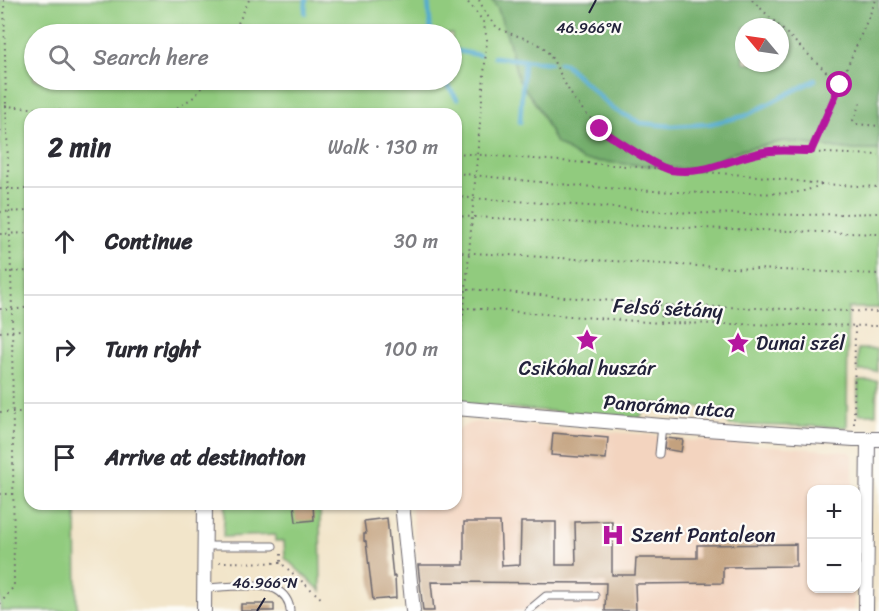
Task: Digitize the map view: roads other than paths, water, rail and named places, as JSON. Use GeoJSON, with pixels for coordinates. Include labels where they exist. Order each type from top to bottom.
{"type":"FeatureCollection","features":[{"type":"Feature","properties":{"kind":"street","name":"Panoráma utca"},"geometry":{"type":"LineString","coordinates":[[462,409],[662,426],[874,439]]}},
{"type":"Feature","properties":{"kind":"street"},"geometry":{"type":"LineString","coordinates":[[866,611],[873,518],[874,439]]}},
{"type":"Feature","properties":{"kind":"street"},"geometry":{"type":"LineString","coordinates":[[204,611],[205,510]]}},
{"type":"Feature","properties":{"kind":"street"},"geometry":{"type":"LineString","coordinates":[[403,510],[413,611]]}},
{"type":"Feature","properties":{"kind":"lane"},"geometry":{"type":"LineString","coordinates":[[659,454],[662,426]]}},
{"type":"Feature","properties":{"kind":"lane"},"geometry":{"type":"LineString","coordinates":[[206,546],[273,546]]}},
{"type":"Feature","properties":{"kind":"lane"},"geometry":{"type":"LineString","coordinates":[[205,588],[275,589],[285,595],[290,604],[290,611]]}},
{"type":"Feature","properties":{"kind":"lane"},"geometry":{"type":"LineString","coordinates":[[528,611],[546,596],[595,596]]}},
{"type":"Feature","properties":{"kind":"waterway"},"geometry":{"type":"LineString","coordinates":[[305,13],[306,0]]}},
{"type":"Feature","properties":{"kind":"waterway"},"geometry":{"type":"LineString","coordinates":[[428,0],[430,24]]}},
{"type":"Feature","properties":{"kind":"waterway"},"geometry":{"type":"LineString","coordinates":[[462,52],[479,55]]}},
{"type":"Feature","properties":{"kind":"waterway"},"geometry":{"type":"LineString","coordinates":[[494,57],[550,63]]}},
{"type":"Feature","properties":{"kind":"waterway"},"geometry":{"type":"LineString","coordinates":[[520,122],[524,60]]}},
{"type":"Feature","properties":{"kind":"waterway"},"geometry":{"type":"LineString","coordinates":[[559,63],[565,64],[613,109],[641,123],[671,126],[709,124],[745,116],[815,80]]}},
{"type":"Feature","properties":{"kind":"waterway"},"geometry":{"type":"LineString","coordinates":[[451,90],[457,99]]}},
{"type":"Feature","properties":{"kind":"place","name":"Csikóhal huszár"},"geometry":{"type":"Point","coordinates":[587,340]}},
{"type":"Feature","properties":{"kind":"place","name":"Dunai szél"},"geometry":{"type":"Point","coordinates":[738,343]}},
{"type":"Feature","properties":{"kind":"place","name":"Szent Pantaleon"},"geometry":{"type":"Point","coordinates":[613,535]}}]}
